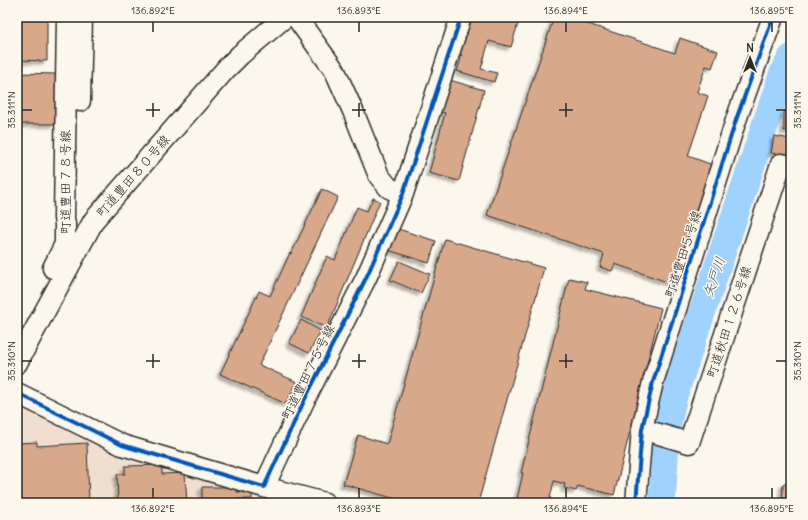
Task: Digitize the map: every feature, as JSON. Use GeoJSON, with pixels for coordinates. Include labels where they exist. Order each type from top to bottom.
{"type":"FeatureCollection","features":[{"type":"Feature","properties":{"kind":"street","name":"町道豊田７８号線"},"geometry":{"type":"LineString","coordinates":[[17,335],[65,244],[64,218],[67,17]]}},
{"type":"Feature","properties":{"kind":"street"},"geometry":{"type":"LineString","coordinates":[[82,17],[77,231],[83,240]]}},
{"type":"Feature","properties":{"kind":"street","name":"町道豊田８０号線"},"geometry":{"type":"LineString","coordinates":[[17,363],[94,220],[226,69],[240,55],[286,17]]}},
{"type":"Feature","properties":{"kind":"street"},"geometry":{"type":"LineString","coordinates":[[296,17],[335,71],[379,176],[389,188],[403,194]]}},
{"type":"Feature","properties":{"kind":"street","name":"町道豊田７５号線"},"geometry":{"type":"LineString","coordinates":[[264,487],[305,400],[366,278],[403,194],[461,17]]}},
{"type":"Feature","properties":{"kind":"street","name":"町道豊田５号線"},"geometry":{"type":"LineString","coordinates":[[636,503],[642,429],[654,382],[736,120],[773,17]]}},
{"type":"Feature","properties":{"kind":"street","name":"町道秋田１２６号線"},"geometry":{"type":"LineString","coordinates":[[642,429],[689,443],[781,164],[791,166]]}},
{"type":"Feature","properties":{"kind":"street"},"geometry":{"type":"LineString","coordinates":[[17,392],[122,445],[264,487],[325,503]]}},
{"type":"Feature","properties":{"kind":"shaded area"},"geometry":{"type":"Polygon","coordinates":[[[17,403],[298,503],[17,503],[17,403]]]}},
{"type":"Feature","properties":{"kind":"building"},"geometry":{"type":"Polygon","coordinates":[[[17,17],[47,17],[47,61],[17,60],[17,17]]]}},
{"type":"Feature","properties":{"kind":"building"},"geometry":{"type":"Polygon","coordinates":[[[468,17],[520,17],[511,47],[489,41],[481,69],[497,73],[494,82],[457,71],[462,55],[457,54],[468,17]]]}},
{"type":"Feature","properties":{"kind":"building"},"geometry":{"type":"Polygon","coordinates":[[[554,17],[567,17],[675,53],[680,38],[718,51],[712,68],[706,66],[697,92],[708,96],[688,156],[713,165],[673,284],[615,264],[612,271],[600,267],[604,254],[487,215],[554,17]]]}},
{"type":"Feature","properties":{"kind":"building"},"geometry":{"type":"Polygon","coordinates":[[[17,73],[56,74],[55,124],[17,124],[17,73]]]}},
{"type":"Feature","properties":{"kind":"building"},"geometry":{"type":"Polygon","coordinates":[[[446,79],[484,90],[459,181],[429,173],[445,113],[438,111],[446,79]]]}},
{"type":"Feature","properties":{"kind":"building"},"geometry":{"type":"Polygon","coordinates":[[[784,111],[791,111],[791,131],[784,131],[784,111]]]}},
{"type":"Feature","properties":{"kind":"building"},"geometry":{"type":"Polygon","coordinates":[[[774,136],[791,139],[791,157],[771,153],[774,136]]]}},
{"type":"Feature","properties":{"kind":"building"},"geometry":{"type":"Polygon","coordinates":[[[322,189],[338,197],[259,365],[297,382],[286,404],[220,374],[259,291],[270,296],[322,189]]]}},
{"type":"Feature","properties":{"kind":"building"},"geometry":{"type":"Polygon","coordinates":[[[373,198],[380,201],[327,328],[301,317],[327,256],[335,260],[357,207],[367,211],[373,198]]]}},
{"type":"Feature","properties":{"kind":"building"},"geometry":{"type":"Polygon","coordinates":[[[395,228],[436,241],[429,263],[388,250],[395,228]]]}},
{"type":"Feature","properties":{"kind":"building"},"geometry":{"type":"Polygon","coordinates":[[[445,239],[544,268],[478,503],[410,503],[343,484],[358,435],[387,444],[445,239]]]}},
{"type":"Feature","properties":{"kind":"building"},"geometry":{"type":"Polygon","coordinates":[[[399,261],[430,274],[421,293],[390,280],[399,261]]]}},
{"type":"Feature","properties":{"kind":"building"},"geometry":{"type":"Polygon","coordinates":[[[569,278],[587,282],[585,289],[661,308],[614,495],[578,486],[576,491],[564,488],[565,484],[554,481],[549,503],[516,503],[523,473],[521,473],[569,278]]]}},
{"type":"Feature","properties":{"kind":"building"},"geometry":{"type":"Polygon","coordinates":[[[301,320],[321,331],[309,353],[289,343],[301,320]]]}},
{"type":"Feature","properties":{"kind":"building"},"geometry":{"type":"Polygon","coordinates":[[[37,442],[37,446],[87,443],[89,503],[17,503],[17,443],[37,442]]]}},
{"type":"Feature","properties":{"kind":"building"},"geometry":{"type":"Polygon","coordinates":[[[162,465],[162,474],[185,473],[187,503],[118,503],[117,474],[125,474],[125,466],[162,465]]]}},
{"type":"Feature","properties":{"kind":"building"},"geometry":{"type":"Polygon","coordinates":[[[783,484],[791,484],[791,503],[782,503],[783,484]]]}},
{"type":"Feature","properties":{"kind":"building"},"geometry":{"type":"Polygon","coordinates":[[[202,487],[237,487],[237,492],[252,492],[252,499],[202,500],[202,487]]]}},
{"type":"Feature","properties":{"kind":"waterway","name":"矢戸川"},"geometry":{"type":"LineString","coordinates":[[662,503],[667,427],[674,396],[782,75],[791,58]]}},
{"type":"Feature","properties":{"kind":"cycle path"},"geometry":{"type":"LineString","coordinates":[[17,393],[122,445],[264,487],[305,399],[366,278],[403,194],[461,17]]}},
{"type":"Feature","properties":{"kind":"cycle path"},"geometry":{"type":"LineString","coordinates":[[636,503],[642,429],[653,382],[736,120],[773,17]]}}]}
